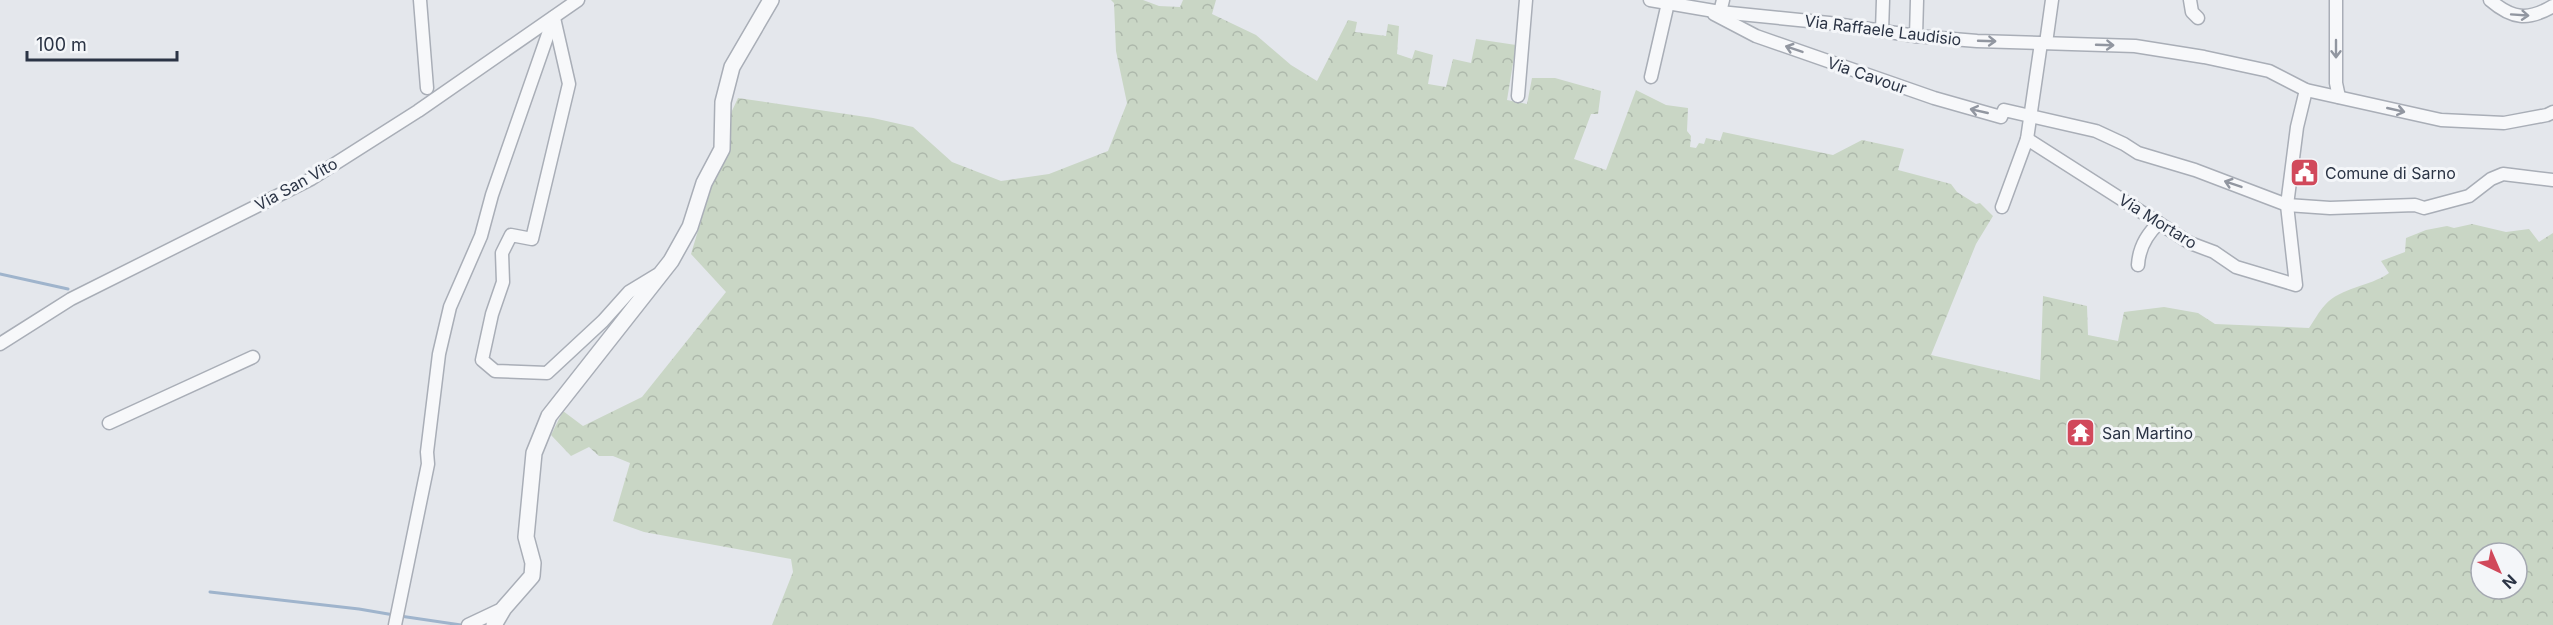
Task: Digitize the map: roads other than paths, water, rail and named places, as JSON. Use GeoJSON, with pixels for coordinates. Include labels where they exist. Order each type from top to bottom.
{"type":"FeatureCollection","features":[{"type":"Feature","properties":{"kind":"street"},"geometry":{"type":"LineString","coordinates":[[420,0],[427,88]]}},
{"type":"Feature","properties":{"kind":"street","name":"Via San Vito"},"geometry":{"type":"LineString","coordinates":[[0,344],[71,299],[311,179],[418,111],[578,0]]}},
{"type":"Feature","properties":{"kind":"street"},"geometry":{"type":"LineString","coordinates":[[494,625],[504,608],[531,576],[532,563],[526,537],[534,453],[549,416],[663,271],[690,227],[704,183],[722,149],[723,102],[732,67],[771,0]]}},
{"type":"Feature","properties":{"kind":"street"},"geometry":{"type":"LineString","coordinates":[[1518,96],[1526,0]]}},
{"type":"Feature","properties":{"kind":"street","name":"Via Raffaele Laudisio"},"geometry":{"type":"LineString","coordinates":[[1650,0],[1705,9],[1722,6],[1916,36],[2135,46],[2204,57],[2269,71],[2306,90],[2441,120],[2504,123],[2553,112]]}},
{"type":"Feature","properties":{"kind":"street"},"geometry":{"type":"LineString","coordinates":[[1882,31],[1883,0]]}},
{"type":"Feature","properties":{"kind":"street"},"geometry":{"type":"LineString","coordinates":[[1916,36],[1917,0]]}},
{"type":"Feature","properties":{"kind":"street"},"geometry":{"type":"LineString","coordinates":[[2002,207],[2027,139],[2052,0]]}},
{"type":"Feature","properties":{"kind":"street"},"geometry":{"type":"LineString","coordinates":[[2190,0],[2192,12],[2198,18]]}},
{"type":"Feature","properties":{"kind":"street"},"geometry":{"type":"LineString","coordinates":[[2336,0],[2336,83],[2339,97]]}},
{"type":"Feature","properties":{"kind":"street"},"geometry":{"type":"LineString","coordinates":[[2490,0],[2502,10],[2525,17],[2540,14],[2553,6]]}},
{"type":"Feature","properties":{"kind":"street"},"geometry":{"type":"LineString","coordinates":[[1651,77],[1668,3]]}},
{"type":"Feature","properties":{"kind":"street","name":"Via Cavour"},"geometry":{"type":"LineString","coordinates":[[1705,9],[1756,36],[1934,99],[2001,117],[2004,110],[2032,117]]}},
{"type":"Feature","properties":{"kind":"street"},"geometry":{"type":"LineString","coordinates":[[554,17],[569,84],[532,239],[511,235],[502,253],[503,282],[492,314],[482,360],[495,371],[547,373],[603,321],[629,292],[663,271]]}},
{"type":"Feature","properties":{"kind":"street"},"geometry":{"type":"LineString","coordinates":[[397,619],[428,464],[427,452],[439,354],[450,307],[481,236],[492,195],[554,17]]}},
{"type":"Feature","properties":{"kind":"street"},"geometry":{"type":"LineString","coordinates":[[2288,205],[2297,127],[2306,90]]}},
{"type":"Feature","properties":{"kind":"street"},"geometry":{"type":"LineString","coordinates":[[2032,117],[2096,131],[2138,153],[2195,170],[2288,205],[2330,208],[2403,205],[2424,208],[2469,196],[2503,174],[2553,180]]}},
{"type":"Feature","properties":{"kind":"street","name":"Via Mortaro"},"geometry":{"type":"LineString","coordinates":[[2027,139],[2190,243],[2214,252],[2236,267],[2296,285],[2288,205]]}},
{"type":"Feature","properties":{"kind":"street"},"geometry":{"type":"LineString","coordinates":[[2138,265],[2138,257],[2148,233],[2159,223]]}},
{"type":"Feature","properties":{"kind":"street"},"geometry":{"type":"LineString","coordinates":[[109,423],[253,357]]}},
{"type":"Feature","properties":{"kind":"street"},"geometry":{"type":"LineString","coordinates":[[470,624],[504,608]]}},
{"type":"Feature","properties":{"kind":"waterway"},"geometry":{"type":"LineString","coordinates":[[0,274],[68,289]]}},
{"type":"Feature","properties":{"kind":"waterway"},"geometry":{"type":"LineString","coordinates":[[210,592],[394,615]]}},
{"type":"Feature","properties":{"kind":"waterway"},"geometry":{"type":"LineString","coordinates":[[400,616],[461,625]]}},
{"type":"Feature","properties":{"kind":"place","name":"Comune di Sarno"},"geometry":{"type":"Point","coordinates":[2304,173]}},
{"type":"Feature","properties":{"kind":"place","name":"San Martino"},"geometry":{"type":"Point","coordinates":[2081,433]}}]}
